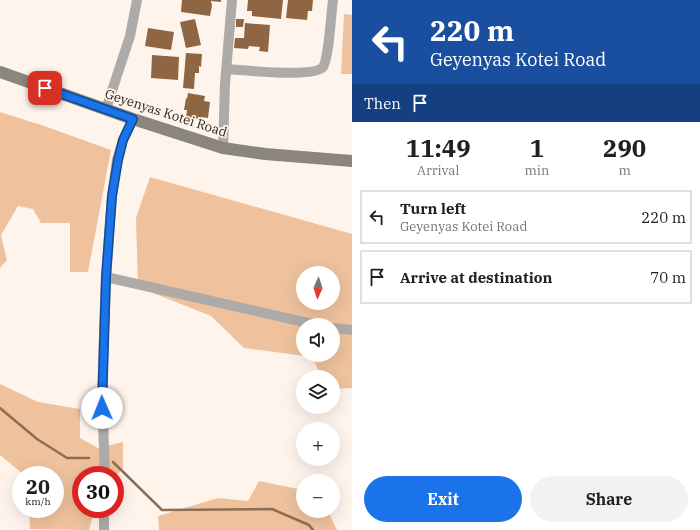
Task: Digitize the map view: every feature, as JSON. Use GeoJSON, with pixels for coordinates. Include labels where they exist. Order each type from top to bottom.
{"type":"FeatureCollection","features":[{"type":"Feature","properties":{"kind":"street"},"geometry":{"type":"LineString","coordinates":[[106,109],[130,36],[137,0]]}},
{"type":"Feature","properties":{"kind":"street"},"geometry":{"type":"LineString","coordinates":[[223,148],[226,69],[232,0]]}},
{"type":"Feature","properties":{"kind":"street"},"geometry":{"type":"LineString","coordinates":[[226,69],[293,73],[318,70],[323,66],[326,55],[333,0]]}},
{"type":"Feature","properties":{"kind":"street","name":"Geyenyas Kotei Road"},"geometry":{"type":"LineString","coordinates":[[0,72],[133,119],[223,148],[265,154],[352,161]]}},
{"type":"Feature","properties":{"kind":"street"},"geometry":{"type":"LineString","coordinates":[[105,466],[102,394],[106,277],[112,196],[123,140],[133,119]]}},
{"type":"Feature","properties":{"kind":"street"},"geometry":{"type":"LineString","coordinates":[[106,277],[296,320]]}},
{"type":"Feature","properties":{"kind":"street"},"geometry":{"type":"LineString","coordinates":[[340,329],[352,330]]}},
{"type":"Feature","properties":{"kind":"street"},"geometry":{"type":"LineString","coordinates":[[104,518],[104,530]]}},
{"type":"Feature","properties":{"kind":"shaded area"},"geometry":{"type":"Polygon","coordinates":[[[344,14],[352,15],[352,74],[341,74],[344,14]]]}},
{"type":"Feature","properties":{"kind":"shaded area"},"geometry":{"type":"Polygon","coordinates":[[[0,112],[111,150],[88,272],[70,272],[70,223],[41,223],[33,209],[18,206],[1,235],[7,260],[0,268],[0,112]]]}},
{"type":"Feature","properties":{"kind":"shaded area"},"geometry":{"type":"Polygon","coordinates":[[[150,177],[352,234],[352,388],[340,389],[340,370],[318,370],[314,362],[340,362],[340,318],[296,318],[296,355],[244,348],[211,316],[138,287],[136,218],[150,177]]]}},
{"type":"Feature","properties":{"kind":"shaded area"},"geometry":{"type":"Polygon","coordinates":[[[0,384],[38,402],[80,409],[80,438],[98,448],[123,442],[123,466],[72,466],[72,518],[92,518],[89,530],[30,529],[29,518],[64,518],[64,466],[13,466],[0,455],[0,384]]]}},
{"type":"Feature","properties":{"kind":"shaded area"},"geometry":{"type":"Polygon","coordinates":[[[259,481],[296,489],[296,518],[331,518],[337,530],[159,530],[158,516],[218,498],[248,501],[259,481]]]}},
{"type":"Feature","properties":{"kind":"building"},"geometry":{"type":"Polygon","coordinates":[[[182,0],[221,0],[221,2],[211,1],[212,6],[210,16],[181,12],[182,0]]]}},
{"type":"Feature","properties":{"kind":"building"},"geometry":{"type":"Polygon","coordinates":[[[248,0],[283,0],[281,19],[252,16],[252,11],[247,11],[248,0]]]}},
{"type":"Feature","properties":{"kind":"building"},"geometry":{"type":"Polygon","coordinates":[[[288,0],[313,0],[312,11],[308,11],[307,20],[286,18],[288,0]]]}},
{"type":"Feature","properties":{"kind":"building"},"geometry":{"type":"Polygon","coordinates":[[[195,19],[201,45],[186,48],[180,22],[195,19]]]}},
{"type":"Feature","properties":{"kind":"building"},"geometry":{"type":"Polygon","coordinates":[[[236,19],[244,19],[243,27],[236,27],[236,19]]]}},
{"type":"Feature","properties":{"kind":"building"},"geometry":{"type":"Polygon","coordinates":[[[245,23],[270,25],[268,52],[259,51],[260,47],[249,46],[248,49],[234,48],[235,38],[244,38],[245,23]]]}},
{"type":"Feature","properties":{"kind":"building"},"geometry":{"type":"Polygon","coordinates":[[[148,28],[174,32],[171,50],[145,46],[148,28]]]}},
{"type":"Feature","properties":{"kind":"building"},"geometry":{"type":"Polygon","coordinates":[[[186,53],[202,54],[199,73],[195,73],[194,89],[183,88],[186,53]]]}},
{"type":"Feature","properties":{"kind":"building"},"geometry":{"type":"Polygon","coordinates":[[[152,55],[179,57],[178,80],[151,78],[152,55]]]}},
{"type":"Feature","properties":{"kind":"building"},"geometry":{"type":"Polygon","coordinates":[[[188,93],[205,96],[204,101],[210,102],[208,118],[186,118],[187,110],[184,110],[188,93]]]}},
{"type":"Feature","properties":{"kind":"waterway"},"geometry":{"type":"LineString","coordinates":[[0,408],[37,439],[67,458],[89,458]]}},
{"type":"Feature","properties":{"kind":"waterway"},"geometry":{"type":"LineString","coordinates":[[113,462],[162,510],[272,509],[309,525],[313,530]]}},
{"type":"Feature","properties":{"kind":"route"},"geometry":{"type":"LineString","coordinates":[[45,88],[133,119],[123,140],[112,196],[106,277],[102,408]]}}]}
